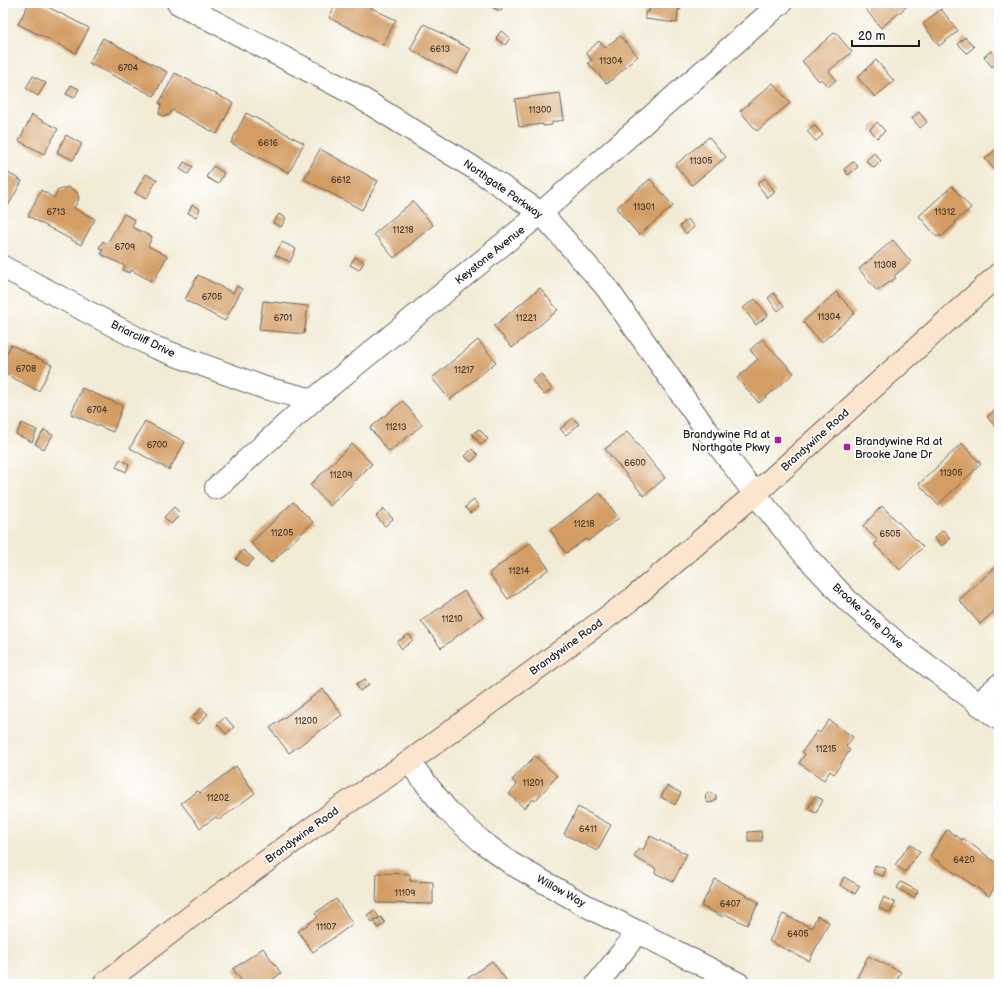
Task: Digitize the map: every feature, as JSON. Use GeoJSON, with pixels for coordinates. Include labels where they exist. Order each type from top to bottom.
{"type":"FeatureCollection","features":[{"type":"Feature","properties":{"kind":"main road","name":"Brandywine Road"},"geometry":{"type":"LineString","coordinates":[[104,984],[202,908],[338,809],[409,762],[632,599],[755,494],[999,274]]}},
{"type":"Feature","properties":{"kind":"street","name":"Northgate Parkway"},"geometry":{"type":"LineString","coordinates":[[178,3],[356,95],[482,173],[541,213],[606,287],[705,428],[755,494]]}},
{"type":"Feature","properties":{"kind":"street","name":"Keystone Avenue"},"geometry":{"type":"LineString","coordinates":[[216,488],[313,400],[541,213],[781,3]]}},
{"type":"Feature","properties":{"kind":"street","name":"Briarcliff Drive"},"geometry":{"type":"LineString","coordinates":[[3,267],[154,347],[265,388],[313,400]]}},
{"type":"Feature","properties":{"kind":"street","name":"Brooke Jane Drive"},"geometry":{"type":"LineString","coordinates":[[755,494],[804,554],[848,601],[895,642],[999,719]]}},
{"type":"Feature","properties":{"kind":"street"},"geometry":{"type":"LineString","coordinates":[[978,704],[999,685]]}},
{"type":"Feature","properties":{"kind":"street","name":"Willow Way"},"geometry":{"type":"LineString","coordinates":[[409,762],[447,810],[481,841],[512,864],[583,904],[739,984]]}},
{"type":"Feature","properties":{"kind":"street"},"geometry":{"type":"LineString","coordinates":[[597,984],[609,971],[638,932]]}},
{"type":"Feature","properties":{"kind":"building"},"geometry":{"type":"Polygon","coordinates":[[[3,3],[10,3],[3,17],[3,3]]]}},
{"type":"Feature","properties":{"kind":"building"},"geometry":{"type":"Polygon","coordinates":[[[29,3],[40,3],[89,28],[76,53],[18,24],[29,3]]]}},
{"type":"Feature","properties":{"kind":"building"},"geometry":{"type":"Polygon","coordinates":[[[336,3],[374,3],[371,8],[396,20],[383,45],[329,18],[336,3]]]}},
{"type":"Feature","properties":{"kind":"building"},"geometry":{"type":"Polygon","coordinates":[[[495,3],[505,3],[501,11],[493,8],[495,3]]]}},
{"type":"Feature","properties":{"kind":"building"},"geometry":{"type":"Polygon","coordinates":[[[650,3],[681,3],[680,10],[678,10],[677,23],[645,19],[645,12],[649,12],[650,3]]]}},
{"type":"Feature","properties":{"kind":"building"},"geometry":{"type":"Polygon","coordinates":[[[870,3],[911,3],[881,28],[864,7],[870,3]]]}},
{"type":"Feature","properties":{"kind":"building"},"geometry":{"type":"Polygon","coordinates":[[[941,9],[958,31],[939,46],[923,24],[941,9]]]}},
{"type":"Feature","properties":{"kind":"building"},"geometry":{"type":"Polygon","coordinates":[[[424,24],[470,49],[457,74],[410,49],[424,24]]]}},
{"type":"Feature","properties":{"kind":"building"},"geometry":{"type":"Polygon","coordinates":[[[501,31],[510,38],[505,45],[496,38],[501,31]]]}},
{"type":"Feature","properties":{"kind":"building"},"geometry":{"type":"Polygon","coordinates":[[[835,32],[852,52],[829,71],[836,80],[828,87],[821,79],[819,81],[802,61],[835,32]]]}},
{"type":"Feature","properties":{"kind":"building"},"geometry":{"type":"Polygon","coordinates":[[[620,36],[638,56],[607,84],[588,63],[592,60],[586,53],[599,41],[605,48],[620,36]]]}},
{"type":"Feature","properties":{"kind":"building"},"geometry":{"type":"Polygon","coordinates":[[[965,37],[974,47],[967,53],[958,44],[965,37]]]}},
{"type":"Feature","properties":{"kind":"building"},"geometry":{"type":"Polygon","coordinates":[[[103,38],[167,72],[154,96],[89,63],[103,38]]]}},
{"type":"Feature","properties":{"kind":"building"},"geometry":{"type":"Polygon","coordinates":[[[991,51],[999,61],[992,67],[984,57],[991,51]]]}},
{"type":"Feature","properties":{"kind":"building"},"geometry":{"type":"Polygon","coordinates":[[[876,60],[894,81],[875,97],[857,77],[876,60]]]}},
{"type":"Feature","properties":{"kind":"building"},"geometry":{"type":"Polygon","coordinates":[[[175,73],[233,103],[217,134],[172,110],[169,115],[163,116],[159,114],[161,104],[159,103],[175,73]]]}},
{"type":"Feature","properties":{"kind":"building"},"geometry":{"type":"Polygon","coordinates":[[[33,76],[46,83],[38,96],[26,88],[33,76]]]}},
{"type":"Feature","properties":{"kind":"building"},"geometry":{"type":"Polygon","coordinates":[[[773,83],[790,103],[757,131],[740,111],[773,83]]]}},
{"type":"Feature","properties":{"kind":"building"},"geometry":{"type":"Polygon","coordinates":[[[71,85],[79,89],[74,98],[66,94],[71,85]]]}},
{"type":"Feature","properties":{"kind":"building"},"geometry":{"type":"Polygon","coordinates":[[[560,93],[564,120],[552,122],[552,125],[543,126],[543,124],[519,127],[515,99],[560,93]]]}},
{"type":"Feature","properties":{"kind":"building"},"geometry":{"type":"Polygon","coordinates":[[[919,112],[927,122],[920,128],[912,118],[919,112]]]}},
{"type":"Feature","properties":{"kind":"building"},"geometry":{"type":"Polygon","coordinates":[[[246,113],[304,143],[289,173],[231,143],[246,113]]]}},
{"type":"Feature","properties":{"kind":"building"},"geometry":{"type":"Polygon","coordinates":[[[32,115],[58,129],[44,154],[19,141],[32,115]]]}},
{"type":"Feature","properties":{"kind":"building"},"geometry":{"type":"Polygon","coordinates":[[[877,122],[885,131],[877,138],[870,129],[877,122]]]}},
{"type":"Feature","properties":{"kind":"building"},"geometry":{"type":"Polygon","coordinates":[[[814,125],[823,135],[816,141],[807,131],[814,125]]]}},
{"type":"Feature","properties":{"kind":"building"},"geometry":{"type":"Polygon","coordinates":[[[66,135],[82,144],[73,160],[57,152],[66,135]]]}},
{"type":"Feature","properties":{"kind":"building"},"geometry":{"type":"Polygon","coordinates":[[[709,137],[726,157],[692,185],[675,165],[709,137]]]}},
{"type":"Feature","properties":{"kind":"building"},"geometry":{"type":"Polygon","coordinates":[[[999,147],[999,175],[985,159],[999,147]]]}},
{"type":"Feature","properties":{"kind":"building"},"geometry":{"type":"Polygon","coordinates":[[[320,149],[378,181],[362,210],[304,179],[320,149]]]}},
{"type":"Feature","properties":{"kind":"building"},"geometry":{"type":"Polygon","coordinates":[[[874,153],[881,161],[874,168],[866,161],[874,153]]]}},
{"type":"Feature","properties":{"kind":"building"},"geometry":{"type":"Polygon","coordinates":[[[854,161],[858,167],[848,175],[844,169],[854,161]]]}},
{"type":"Feature","properties":{"kind":"building"},"geometry":{"type":"Polygon","coordinates":[[[184,162],[193,167],[188,174],[180,169],[184,162]]]}},
{"type":"Feature","properties":{"kind":"building"},"geometry":{"type":"Polygon","coordinates":[[[213,166],[224,173],[218,184],[206,177],[213,166]]]}},
{"type":"Feature","properties":{"kind":"building"},"geometry":{"type":"Polygon","coordinates":[[[3,170],[22,181],[8,206],[3,203],[3,170]]]}},
{"type":"Feature","properties":{"kind":"building"},"geometry":{"type":"Polygon","coordinates":[[[146,174],[157,180],[146,199],[135,193],[146,174]]]}},
{"type":"Feature","properties":{"kind":"building"},"geometry":{"type":"Polygon","coordinates":[[[765,178],[775,192],[768,198],[757,184],[765,178]]]}},
{"type":"Feature","properties":{"kind":"building"},"geometry":{"type":"Polygon","coordinates":[[[650,179],[673,206],[639,235],[616,208],[650,179]]]}},
{"type":"Feature","properties":{"kind":"building"},"geometry":{"type":"Polygon","coordinates":[[[952,186],[971,208],[955,221],[956,223],[941,237],[940,235],[937,237],[919,216],[952,186]]]}},
{"type":"Feature","properties":{"kind":"building"},"geometry":{"type":"Polygon","coordinates":[[[68,187],[77,192],[79,199],[74,208],[95,219],[81,245],[28,216],[41,190],[54,198],[58,190],[68,187]]]}},
{"type":"Feature","properties":{"kind":"building"},"geometry":{"type":"Polygon","coordinates":[[[413,201],[433,225],[394,258],[374,234],[413,201]]]}},
{"type":"Feature","properties":{"kind":"building"},"geometry":{"type":"Polygon","coordinates":[[[192,205],[200,209],[196,217],[188,213],[192,205]]]}},
{"type":"Feature","properties":{"kind":"building"},"geometry":{"type":"Polygon","coordinates":[[[124,214],[135,220],[132,227],[152,237],[148,246],[167,256],[153,282],[131,270],[129,273],[123,270],[125,266],[101,254],[103,250],[99,248],[103,241],[107,244],[124,214]]]}},
{"type":"Feature","properties":{"kind":"building"},"geometry":{"type":"Polygon","coordinates":[[[279,214],[286,218],[281,227],[273,223],[279,214]]]}},
{"type":"Feature","properties":{"kind":"building"},"geometry":{"type":"Polygon","coordinates":[[[688,219],[694,227],[686,234],[680,226],[688,219]]]}},
{"type":"Feature","properties":{"kind":"building"},"geometry":{"type":"Polygon","coordinates":[[[893,240],[911,262],[894,276],[896,278],[877,291],[859,269],[893,240]]]}},
{"type":"Feature","properties":{"kind":"building"},"geometry":{"type":"Polygon","coordinates":[[[282,242],[296,249],[290,262],[275,255],[282,242]]]}},
{"type":"Feature","properties":{"kind":"building"},"geometry":{"type":"Polygon","coordinates":[[[355,257],[364,262],[359,270],[350,265],[355,257]]]}},
{"type":"Feature","properties":{"kind":"building"},"geometry":{"type":"Polygon","coordinates":[[[198,275],[233,293],[237,286],[242,289],[225,321],[185,300],[198,275]]]}},
{"type":"Feature","properties":{"kind":"building"},"geometry":{"type":"Polygon","coordinates":[[[540,288],[558,310],[512,348],[494,326],[540,288]]]}},
{"type":"Feature","properties":{"kind":"building"},"geometry":{"type":"Polygon","coordinates":[[[836,292],[855,313],[821,343],[803,322],[836,292]]]}},
{"type":"Feature","properties":{"kind":"building"},"geometry":{"type":"Polygon","coordinates":[[[774,293],[784,306],[778,311],[768,298],[774,293]]]}},
{"type":"Feature","properties":{"kind":"building"},"geometry":{"type":"Polygon","coordinates":[[[755,299],[768,315],[756,325],[743,308],[755,299]]]}},
{"type":"Feature","properties":{"kind":"building"},"geometry":{"type":"Polygon","coordinates":[[[263,301],[308,306],[304,334],[259,330],[263,301]]]}},
{"type":"Feature","properties":{"kind":"building"},"geometry":{"type":"Polygon","coordinates":[[[762,339],[794,373],[759,403],[737,378],[758,359],[750,350],[762,339]]]}},
{"type":"Feature","properties":{"kind":"building"},"geometry":{"type":"Polygon","coordinates":[[[478,340],[496,362],[450,400],[432,378],[478,340]]]}},
{"type":"Feature","properties":{"kind":"building"},"geometry":{"type":"Polygon","coordinates":[[[11,345],[52,365],[39,391],[3,373],[3,361],[11,345]]]}},
{"type":"Feature","properties":{"kind":"building"},"geometry":{"type":"Polygon","coordinates":[[[541,374],[552,389],[544,395],[532,381],[541,374]]]}},
{"type":"Feature","properties":{"kind":"building"},"geometry":{"type":"Polygon","coordinates":[[[82,388],[123,406],[113,432],[71,414],[82,388]]]}},
{"type":"Feature","properties":{"kind":"building"},"geometry":{"type":"Polygon","coordinates":[[[403,401],[422,425],[389,452],[370,428],[403,401]]]}},
{"type":"Feature","properties":{"kind":"building"},"geometry":{"type":"Polygon","coordinates":[[[999,406],[999,431],[987,417],[999,406]]]}},
{"type":"Feature","properties":{"kind":"building"},"geometry":{"type":"Polygon","coordinates":[[[573,418],[579,424],[566,435],[560,429],[573,418]]]}},
{"type":"Feature","properties":{"kind":"building"},"geometry":{"type":"Polygon","coordinates":[[[145,421],[185,442],[169,470],[130,448],[145,421]]]}},
{"type":"Feature","properties":{"kind":"building"},"geometry":{"type":"Polygon","coordinates":[[[22,423],[37,430],[32,442],[16,434],[22,423]]]}},
{"type":"Feature","properties":{"kind":"building"},"geometry":{"type":"Polygon","coordinates":[[[479,429],[488,439],[481,445],[472,434],[479,429]]]}},
{"type":"Feature","properties":{"kind":"building"},"geometry":{"type":"Polygon","coordinates":[[[44,430],[53,435],[44,449],[35,444],[44,430]]]}},
{"type":"Feature","properties":{"kind":"building"},"geometry":{"type":"Polygon","coordinates":[[[627,432],[665,478],[644,496],[605,449],[627,432]]]}},
{"type":"Feature","properties":{"kind":"building"},"geometry":{"type":"Polygon","coordinates":[[[962,443],[981,464],[938,505],[919,484],[962,443]]]}},
{"type":"Feature","properties":{"kind":"building"},"geometry":{"type":"Polygon","coordinates":[[[352,444],[372,464],[330,506],[310,485],[352,444]]]}},
{"type":"Feature","properties":{"kind":"building"},"geometry":{"type":"Polygon","coordinates":[[[472,449],[478,455],[471,462],[465,456],[472,449]]]}},
{"type":"Feature","properties":{"kind":"building"},"geometry":{"type":"Polygon","coordinates":[[[120,459],[129,464],[126,472],[116,467],[120,459]]]}},
{"type":"Feature","properties":{"kind":"building"},"geometry":{"type":"Polygon","coordinates":[[[600,493],[619,518],[588,541],[586,539],[566,553],[550,530],[600,493]]]}},
{"type":"Feature","properties":{"kind":"building"},"geometry":{"type":"Polygon","coordinates":[[[474,500],[479,507],[470,513],[465,507],[474,500]]]}},
{"type":"Feature","properties":{"kind":"building"},"geometry":{"type":"Polygon","coordinates":[[[293,502],[313,522],[271,563],[251,543],[293,502]]]}},
{"type":"Feature","properties":{"kind":"building"},"geometry":{"type":"Polygon","coordinates":[[[882,506],[923,547],[900,570],[874,544],[878,541],[863,526],[882,506]]]}},
{"type":"Feature","properties":{"kind":"building"},"geometry":{"type":"Polygon","coordinates":[[[174,507],[181,514],[171,524],[164,517],[174,507]]]}},
{"type":"Feature","properties":{"kind":"building"},"geometry":{"type":"Polygon","coordinates":[[[384,509],[393,519],[385,526],[376,516],[384,509]]]}},
{"type":"Feature","properties":{"kind":"building"},"geometry":{"type":"Polygon","coordinates":[[[943,530],[950,538],[942,546],[934,538],[943,530]]]}},
{"type":"Feature","properties":{"kind":"building"},"geometry":{"type":"Polygon","coordinates":[[[530,543],[549,569],[508,599],[489,573],[530,543]]]}},
{"type":"Feature","properties":{"kind":"building"},"geometry":{"type":"Polygon","coordinates":[[[243,550],[254,559],[247,567],[236,559],[243,550]]]}},
{"type":"Feature","properties":{"kind":"building"},"geometry":{"type":"Polygon","coordinates":[[[999,564],[999,607],[980,624],[959,600],[999,564]]]}},
{"type":"Feature","properties":{"kind":"building"},"geometry":{"type":"Polygon","coordinates":[[[464,591],[483,617],[441,648],[421,621],[464,591]]]}},
{"type":"Feature","properties":{"kind":"building"},"geometry":{"type":"Polygon","coordinates":[[[409,634],[413,640],[402,649],[397,642],[409,634]]]}},
{"type":"Feature","properties":{"kind":"building"},"geometry":{"type":"Polygon","coordinates":[[[365,679],[369,685],[360,691],[356,684],[365,679]]]}},
{"type":"Feature","properties":{"kind":"building"},"geometry":{"type":"Polygon","coordinates":[[[323,689],[342,715],[289,753],[270,728],[323,689]]]}},
{"type":"Feature","properties":{"kind":"building"},"geometry":{"type":"Polygon","coordinates":[[[201,708],[208,714],[199,724],[192,718],[201,708]]]}},
{"type":"Feature","properties":{"kind":"building"},"geometry":{"type":"Polygon","coordinates":[[[225,717],[234,727],[226,734],[217,724],[225,717]]]}},
{"type":"Feature","properties":{"kind":"building"},"geometry":{"type":"Polygon","coordinates":[[[829,720],[853,737],[846,747],[850,750],[834,774],[830,771],[824,780],[799,763],[805,754],[802,752],[817,731],[820,733],[829,720]]]}},
{"type":"Feature","properties":{"kind":"building"},"geometry":{"type":"Polygon","coordinates":[[[535,756],[557,776],[535,801],[533,799],[524,808],[509,794],[517,785],[512,780],[535,756]]]}},
{"type":"Feature","properties":{"kind":"building"},"geometry":{"type":"Polygon","coordinates":[[[236,766],[255,793],[219,820],[216,817],[200,828],[181,803],[198,791],[200,793],[236,766]]]}},
{"type":"Feature","properties":{"kind":"building"},"geometry":{"type":"Polygon","coordinates":[[[667,786],[681,793],[675,805],[661,797],[667,786]]]}},
{"type":"Feature","properties":{"kind":"building"},"geometry":{"type":"Polygon","coordinates":[[[708,792],[716,795],[716,800],[708,803],[705,796],[708,792]]]}},
{"type":"Feature","properties":{"kind":"building"},"geometry":{"type":"Polygon","coordinates":[[[815,796],[823,800],[816,813],[808,809],[815,796]]]}},
{"type":"Feature","properties":{"kind":"building"},"geometry":{"type":"Polygon","coordinates":[[[578,807],[611,825],[597,851],[564,834],[578,807]]]}},
{"type":"Feature","properties":{"kind":"building"},"geometry":{"type":"Polygon","coordinates":[[[947,830],[962,840],[963,838],[999,865],[999,881],[989,896],[930,856],[947,830]]]}},
{"type":"Feature","properties":{"kind":"building"},"geometry":{"type":"Polygon","coordinates":[[[761,831],[762,841],[748,841],[748,832],[761,831]]]}},
{"type":"Feature","properties":{"kind":"building"},"geometry":{"type":"Polygon","coordinates":[[[650,836],[687,854],[673,882],[655,873],[656,869],[634,857],[639,848],[643,850],[650,836]]]}},
{"type":"Feature","properties":{"kind":"building"},"geometry":{"type":"Polygon","coordinates":[[[910,844],[920,852],[905,872],[895,865],[910,844]]]}},
{"type":"Feature","properties":{"kind":"building"},"geometry":{"type":"Polygon","coordinates":[[[875,865],[886,869],[883,876],[873,873],[875,865]]]}},
{"type":"Feature","properties":{"kind":"building"},"geometry":{"type":"Polygon","coordinates":[[[377,873],[410,874],[410,881],[433,882],[433,904],[376,903],[377,873]]]}},
{"type":"Feature","properties":{"kind":"building"},"geometry":{"type":"Polygon","coordinates":[[[844,877],[860,886],[855,894],[840,885],[844,877]]]}},
{"type":"Feature","properties":{"kind":"building"},"geometry":{"type":"Polygon","coordinates":[[[715,879],[759,902],[747,925],[725,914],[723,917],[701,906],[715,879]]]}},
{"type":"Feature","properties":{"kind":"building"},"geometry":{"type":"Polygon","coordinates":[[[901,882],[918,891],[914,898],[897,888],[901,882]]]}},
{"type":"Feature","properties":{"kind":"building"},"geometry":{"type":"Polygon","coordinates":[[[884,897],[895,903],[890,913],[879,908],[884,897]]]}},
{"type":"Feature","properties":{"kind":"building"},"geometry":{"type":"Polygon","coordinates":[[[336,899],[353,924],[313,952],[298,931],[318,917],[315,913],[336,899]]]}},
{"type":"Feature","properties":{"kind":"building"},"geometry":{"type":"Polygon","coordinates":[[[374,910],[379,917],[372,922],[367,915],[374,910]]]}},
{"type":"Feature","properties":{"kind":"building"},"geometry":{"type":"Polygon","coordinates":[[[783,914],[812,928],[817,916],[829,922],[809,961],[769,941],[783,914]]]}},
{"type":"Feature","properties":{"kind":"building"},"geometry":{"type":"Polygon","coordinates":[[[381,917],[385,923],[378,928],[374,922],[381,917]]]}},
{"type":"Feature","properties":{"kind":"building"},"geometry":{"type":"Polygon","coordinates":[[[263,948],[281,973],[267,984],[244,984],[233,969],[263,948]]]}},
{"type":"Feature","properties":{"kind":"building"},"geometry":{"type":"Polygon","coordinates":[[[868,956],[901,972],[895,984],[859,984],[855,982],[868,956]]]}},
{"type":"Feature","properties":{"kind":"building"},"geometry":{"type":"Polygon","coordinates":[[[492,961],[509,984],[466,984],[464,981],[492,961]]]}},
{"type":"Feature","properties":{"kind":"place","name":"Brandywine Rd at Northgate Pkwy"},"geometry":{"type":"Point","coordinates":[778,440]}},
{"type":"Feature","properties":{"kind":"place","name":"Brandywine Rd at Brooke Jane Dr"},"geometry":{"type":"Point","coordinates":[847,447]}}]}
